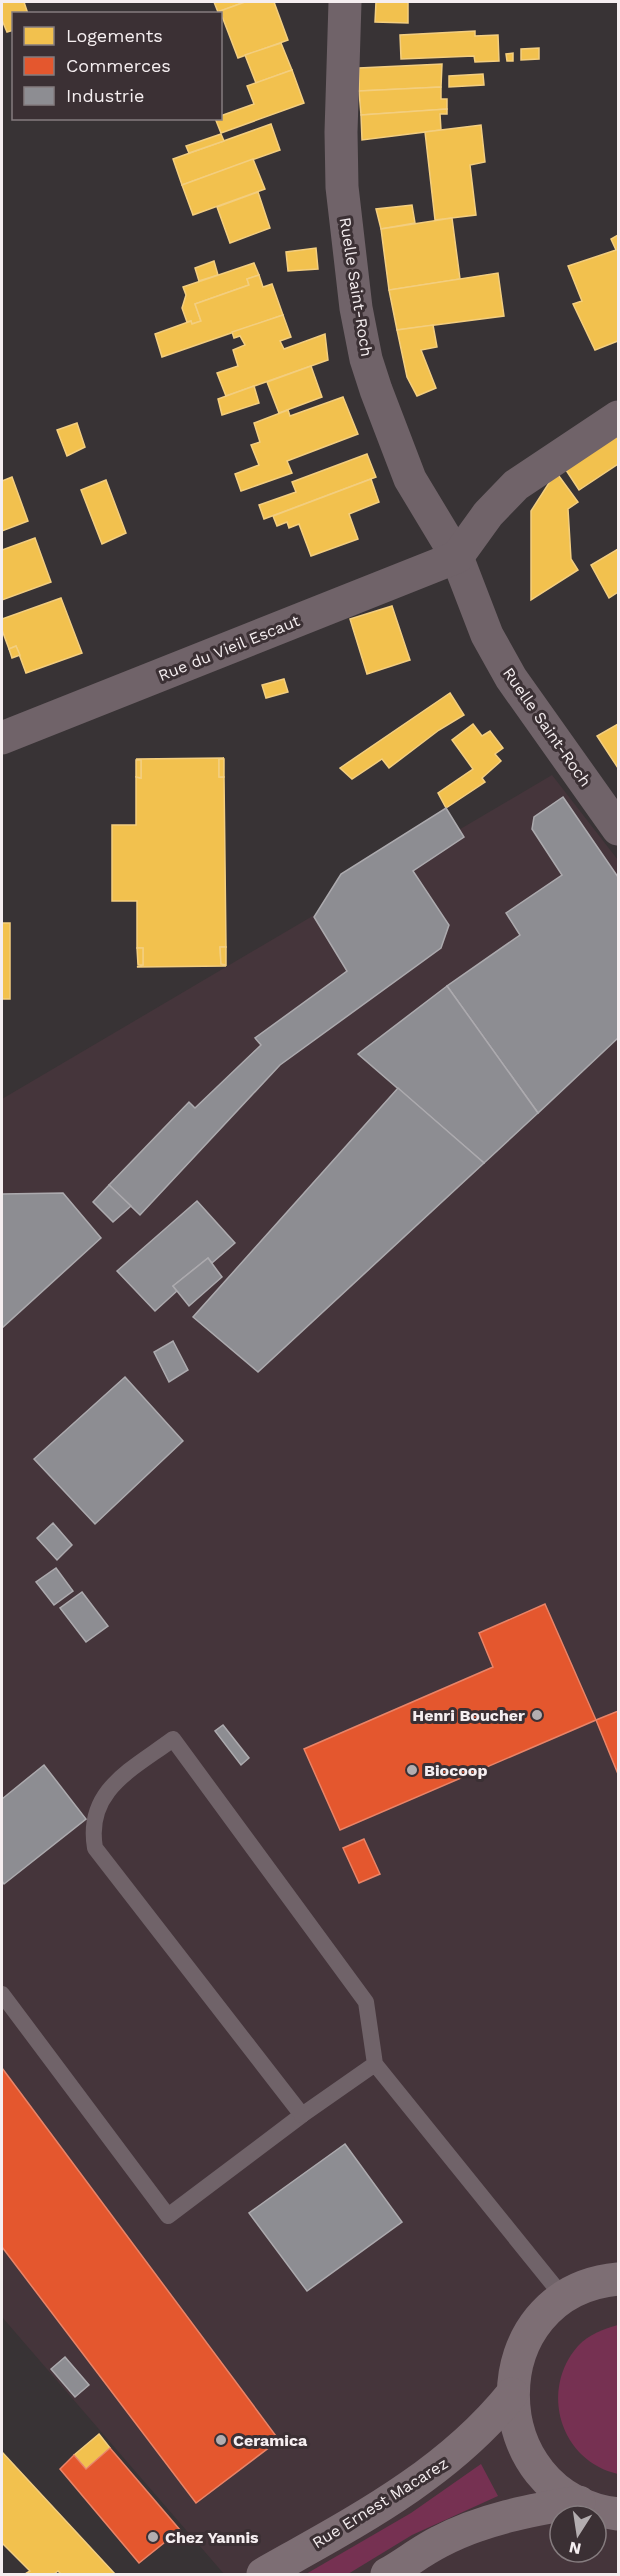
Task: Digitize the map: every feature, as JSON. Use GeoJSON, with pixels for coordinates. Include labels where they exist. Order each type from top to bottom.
{"type":"FeatureCollection","features":[{"type":"Feature","properties":{"kind":"main road"},"geometry":{"type":"LineString","coordinates":[[587,2504],[556,2488],[530,2458],[516,2427],[512,2394],[515,2370],[526,2340],[545,2314],[564,2298],[588,2286],[618,2279]]}},
{"type":"Feature","properties":{"kind":"main road","name":"Rue Ernest Macarez"},"geometry":{"type":"LineString","coordinates":[[263,2574],[376,2509],[431,2473],[473,2439],[512,2394]]}},
{"type":"Feature","properties":{"kind":"main road"},"geometry":{"type":"LineString","coordinates":[[387,2574],[439,2542],[480,2524],[503,2516],[548,2515]]}},
{"type":"Feature","properties":{"kind":"street","name":"Ruelle Saint-Roch"},"geometry":{"type":"LineString","coordinates":[[345,2],[341,132],[342,187],[347,243],[360,332],[376,390],[410,479],[457,557],[487,635],[511,678],[618,829]]}},
{"type":"Feature","properties":{"kind":"street"},"geometry":{"type":"LineString","coordinates":[[457,557],[488,514],[516,485],[618,417]]}},
{"type":"Feature","properties":{"kind":"street","name":"Rue du Vieil Escaut"},"geometry":{"type":"LineString","coordinates":[[2,738],[457,557]]}},
{"type":"Feature","properties":{"kind":"lane"},"geometry":{"type":"LineString","coordinates":[[302,2115],[95,1848],[94,1820],[103,1796],[114,1782],[173,1739],[366,2002],[375,2064],[564,2298]]}},
{"type":"Feature","properties":{"kind":"lane"},"geometry":{"type":"LineString","coordinates":[[2,1994],[168,2216],[302,2115],[375,2064]]}},
{"type":"Feature","properties":{"kind":"shaded area"},"geometry":{"type":"Polygon","coordinates":[[[552,775],[618,860],[618,2574],[224,2574],[2,2317],[2,1099],[552,775]]]}},
{"type":"Feature","properties":{"kind":"shaded area"},"geometry":{"type":"Polygon","coordinates":[[[618,2325],[618,2474],[598,2467],[582,2455],[570,2439],[562,2422],[558,2402],[560,2383],[566,2364],[578,2346],[592,2335],[618,2325]]]}},
{"type":"Feature","properties":{"kind":"shaded area"},"geometry":{"type":"Polygon","coordinates":[[[481,2464],[498,2496],[412,2535],[348,2574],[306,2574],[411,2513],[481,2464]]]}},
{"type":"Feature","properties":{"kind":"building: Logements"},"geometry":{"type":"Polygon","coordinates":[[[2,2],[24,2],[27,12],[12,12],[12,31],[7,32],[2,20],[2,2]]]}},
{"type":"Feature","properties":{"kind":"building: Logements"},"geometry":{"type":"Polygon","coordinates":[[[214,2],[245,2],[218,12],[214,2]]]}},
{"type":"Feature","properties":{"kind":"building: Logements"},"geometry":{"type":"Polygon","coordinates":[[[245,2],[274,2],[288,40],[238,58],[220,11],[245,2]]]}},
{"type":"Feature","properties":{"kind":"building: Logements"},"geometry":{"type":"Polygon","coordinates":[[[376,2],[408,2],[408,23],[375,22],[376,2]]]}},
{"type":"Feature","properties":{"kind":"building: Logements"},"geometry":{"type":"Polygon","coordinates":[[[475,31],[475,36],[498,35],[499,61],[475,62],[474,56],[401,59],[400,35],[475,31]]]}},
{"type":"Feature","properties":{"kind":"building: Logements"},"geometry":{"type":"Polygon","coordinates":[[[281,43],[292,70],[256,83],[245,55],[281,43]]]}},
{"type":"Feature","properties":{"kind":"building: Logements"},"geometry":{"type":"Polygon","coordinates":[[[539,48],[539,59],[521,60],[521,49],[539,48]]]}},
{"type":"Feature","properties":{"kind":"building: Logements"},"geometry":{"type":"Polygon","coordinates":[[[513,53],[513,61],[507,61],[506,54],[513,53]]]}},
{"type":"Feature","properties":{"kind":"building: Logements"},"geometry":{"type":"Polygon","coordinates":[[[442,64],[441,87],[359,91],[359,68],[442,64]]]}},
{"type":"Feature","properties":{"kind":"building: Logements"},"geometry":{"type":"Polygon","coordinates":[[[292,70],[304,103],[221,133],[216,120],[222,120],[222,115],[254,104],[247,86],[292,70]]]}},
{"type":"Feature","properties":{"kind":"building: Logements"},"geometry":{"type":"Polygon","coordinates":[[[483,74],[484,85],[449,87],[449,76],[483,74]]]}},
{"type":"Feature","properties":{"kind":"building: Logements"},"geometry":{"type":"Polygon","coordinates":[[[441,87],[441,99],[447,99],[447,109],[361,115],[359,91],[441,87]]]}},
{"type":"Feature","properties":{"kind":"building: Logements"},"geometry":{"type":"Polygon","coordinates":[[[447,109],[447,114],[440,114],[441,130],[362,140],[361,115],[447,109]]]}},
{"type":"Feature","properties":{"kind":"building: Logements"},"geometry":{"type":"Polygon","coordinates":[[[271,124],[280,150],[182,185],[173,159],[271,124]]]}},
{"type":"Feature","properties":{"kind":"building: Logements"},"geometry":{"type":"Polygon","coordinates":[[[481,125],[485,162],[470,165],[476,215],[435,220],[425,132],[481,125]]]}},
{"type":"Feature","properties":{"kind":"building: Logements"},"geometry":{"type":"Polygon","coordinates":[[[221,134],[224,141],[189,153],[186,146],[221,134]]]}},
{"type":"Feature","properties":{"kind":"building: Logements"},"geometry":{"type":"Polygon","coordinates":[[[253,159],[265,189],[193,215],[182,185],[253,159]]]}},
{"type":"Feature","properties":{"kind":"building: Logements"},"geometry":{"type":"Polygon","coordinates":[[[258,192],[270,228],[230,243],[217,207],[258,192]]]}},
{"type":"Feature","properties":{"kind":"building: Logements"},"geometry":{"type":"Polygon","coordinates":[[[412,205],[415,223],[381,229],[376,209],[412,205]]]}},
{"type":"Feature","properties":{"kind":"building: Logements"},"geometry":{"type":"Polygon","coordinates":[[[452,218],[460,279],[389,290],[381,229],[452,218]]]}},
{"type":"Feature","properties":{"kind":"building: Logements"},"geometry":{"type":"Polygon","coordinates":[[[618,235],[618,341],[595,350],[573,304],[582,301],[568,266],[616,250],[611,239],[618,235]]]}},
{"type":"Feature","properties":{"kind":"building: Logements"},"geometry":{"type":"Polygon","coordinates":[[[316,248],[318,269],[288,271],[286,252],[316,248]]]}},
{"type":"Feature","properties":{"kind":"building: Logements"},"geometry":{"type":"Polygon","coordinates":[[[214,261],[218,275],[199,281],[195,268],[214,261]]]}},
{"type":"Feature","properties":{"kind":"building: Logements"},"geometry":{"type":"Polygon","coordinates":[[[254,263],[259,275],[247,279],[249,285],[195,304],[201,321],[192,324],[191,321],[187,322],[182,308],[186,295],[183,287],[254,263]]]}},
{"type":"Feature","properties":{"kind":"building: Logements"},"geometry":{"type":"Polygon","coordinates":[[[498,273],[504,316],[397,330],[389,290],[498,273]]]}},
{"type":"Feature","properties":{"kind":"building: Logements"},"geometry":{"type":"Polygon","coordinates":[[[259,275],[263,287],[272,284],[283,315],[162,357],[155,334],[191,321],[192,324],[201,321],[195,304],[249,285],[247,279],[259,275]]]}},
{"type":"Feature","properties":{"kind":"building: Logements"},"geometry":{"type":"Polygon","coordinates":[[[283,315],[291,337],[280,341],[284,349],[325,334],[328,360],[226,396],[217,373],[238,366],[233,350],[245,345],[240,336],[234,338],[232,332],[283,315]]]}},
{"type":"Feature","properties":{"kind":"building: Logements"},"geometry":{"type":"Polygon","coordinates":[[[433,325],[437,347],[421,350],[436,388],[417,396],[407,377],[397,330],[433,325]]]}},
{"type":"Feature","properties":{"kind":"building: Logements"},"geometry":{"type":"Polygon","coordinates":[[[311,366],[322,397],[279,413],[267,382],[311,366]]]}},
{"type":"Feature","properties":{"kind":"building: Logements"},"geometry":{"type":"Polygon","coordinates":[[[254,386],[259,403],[222,415],[218,399],[254,386]]]}},
{"type":"Feature","properties":{"kind":"building: Logements"},"geometry":{"type":"Polygon","coordinates":[[[343,397],[358,434],[287,461],[292,473],[241,491],[235,474],[259,465],[251,445],[260,442],[254,423],[288,410],[290,416],[343,397]]]}},
{"type":"Feature","properties":{"kind":"building: Logements"},"geometry":{"type":"Polygon","coordinates":[[[77,423],[85,447],[67,456],[57,430],[77,423]]]}},
{"type":"Feature","properties":{"kind":"building: Logements"},"geometry":{"type":"Polygon","coordinates":[[[618,436],[618,464],[579,490],[564,467],[618,436]]]}},
{"type":"Feature","properties":{"kind":"building: Logements"},"geometry":{"type":"Polygon","coordinates":[[[367,454],[376,477],[264,519],[259,505],[296,492],[292,482],[367,454]]]}},
{"type":"Feature","properties":{"kind":"building: Logements"},"geometry":{"type":"Polygon","coordinates":[[[556,472],[578,502],[568,509],[571,559],[578,570],[531,600],[531,511],[556,472]]]}},
{"type":"Feature","properties":{"kind":"building: Logements"},"geometry":{"type":"Polygon","coordinates":[[[12,477],[28,521],[2,531],[2,481],[12,477]]]}},
{"type":"Feature","properties":{"kind":"building: Logements"},"geometry":{"type":"Polygon","coordinates":[[[371,479],[379,502],[349,514],[358,539],[311,556],[299,524],[289,528],[287,522],[277,526],[273,516],[371,479]]]}},
{"type":"Feature","properties":{"kind":"building: Logements"},"geometry":{"type":"Polygon","coordinates":[[[106,480],[126,533],[102,544],[81,490],[106,480]]]}},
{"type":"Feature","properties":{"kind":"building: Logements"},"geometry":{"type":"Polygon","coordinates":[[[35,538],[51,582],[2,600],[2,550],[35,538]]]}},
{"type":"Feature","properties":{"kind":"building: Logements"},"geometry":{"type":"Polygon","coordinates":[[[618,549],[618,592],[609,598],[591,565],[618,549]]]}},
{"type":"Feature","properties":{"kind":"building: Logements"},"geometry":{"type":"Polygon","coordinates":[[[61,598],[82,653],[26,673],[16,646],[9,649],[2,630],[2,619],[61,598]]]}},
{"type":"Feature","properties":{"kind":"building: Logements"},"geometry":{"type":"Polygon","coordinates":[[[392,606],[410,660],[367,674],[350,619],[392,606]]]}},
{"type":"Feature","properties":{"kind":"building: Logements"},"geometry":{"type":"Polygon","coordinates":[[[16,646],[20,655],[12,658],[9,649],[16,646]]]}},
{"type":"Feature","properties":{"kind":"building: Logements"},"geometry":{"type":"Polygon","coordinates":[[[284,679],[288,692],[266,698],[262,685],[284,679]]]}},
{"type":"Feature","properties":{"kind":"building: Logements"},"geometry":{"type":"Polygon","coordinates":[[[450,693],[464,715],[439,730],[389,768],[382,759],[352,779],[340,768],[450,693]]]}},
{"type":"Feature","properties":{"kind":"building: Logements"},"geometry":{"type":"Polygon","coordinates":[[[473,724],[482,736],[490,731],[503,748],[495,754],[501,761],[482,778],[485,782],[446,808],[438,793],[473,769],[452,740],[473,724]]]}},
{"type":"Feature","properties":{"kind":"building: Logements"},"geometry":{"type":"Polygon","coordinates":[[[618,724],[618,768],[597,736],[618,724]]]}},
{"type":"Feature","properties":{"kind":"building: Logements"},"geometry":{"type":"Polygon","coordinates":[[[224,758],[219,759],[219,777],[224,777],[226,947],[220,947],[221,964],[226,966],[137,967],[143,965],[143,948],[137,948],[137,901],[112,901],[112,825],[136,825],[136,777],[141,778],[141,760],[136,759],[224,758]]]}},
{"type":"Feature","properties":{"kind":"building: Logements"},"geometry":{"type":"Polygon","coordinates":[[[219,759],[224,759],[224,777],[219,777],[219,759]]]}},
{"type":"Feature","properties":{"kind":"building: Logements"},"geometry":{"type":"Polygon","coordinates":[[[136,760],[141,760],[141,778],[136,777],[136,760]]]}},
{"type":"Feature","properties":{"kind":"building: Logements"},"geometry":{"type":"Polygon","coordinates":[[[2,923],[10,923],[10,999],[2,999],[2,923]]]}},
{"type":"Feature","properties":{"kind":"building: Logements"},"geometry":{"type":"Polygon","coordinates":[[[220,947],[226,947],[226,965],[221,964],[220,947]]]}},
{"type":"Feature","properties":{"kind":"building: Logements"},"geometry":{"type":"Polygon","coordinates":[[[137,948],[143,948],[143,965],[138,965],[137,948]]]}},
{"type":"Feature","properties":{"kind":"building: Logements"},"geometry":{"type":"Polygon","coordinates":[[[99,2434],[110,2448],[86,2469],[74,2455],[99,2434]]]}},
{"type":"Feature","properties":{"kind":"building: Logements"},"geometry":{"type":"Polygon","coordinates":[[[2,2452],[115,2574],[61,2574],[58,2571],[54,2574],[25,2574],[30,2571],[2,2543],[2,2452]]]}},
{"type":"Feature","properties":{"kind":"building: Commerces"},"geometry":{"type":"Polygon","coordinates":[[[545,1604],[596,1720],[340,1830],[304,1749],[493,1667],[479,1633],[545,1604]]]}},
{"type":"Feature","properties":{"kind":"building: Commerces"},"geometry":{"type":"Polygon","coordinates":[[[618,1711],[618,1774],[596,1720],[618,1711]]]}},
{"type":"Feature","properties":{"kind":"building: Commerces"},"geometry":{"type":"Polygon","coordinates":[[[364,1839],[380,1874],[359,1883],[343,1848],[364,1839]]]}},
{"type":"Feature","properties":{"kind":"building: Commerces"},"geometry":{"type":"Polygon","coordinates":[[[2,2068],[279,2440],[196,2503],[2,2247],[2,2068]]]}},
{"type":"Feature","properties":{"kind":"building: Commerces"},"geometry":{"type":"Polygon","coordinates":[[[110,2448],[180,2530],[139,2563],[60,2469],[74,2455],[86,2469],[110,2448]]]}},
{"type":"Feature","properties":{"kind":"building: Industrie"},"geometry":{"type":"Polygon","coordinates":[[[563,797],[618,877],[618,1038],[538,1113],[447,986],[520,935],[506,913],[562,875],[532,829],[534,817],[563,797]]]}},
{"type":"Feature","properties":{"kind":"building: Industrie"},"geometry":{"type":"Polygon","coordinates":[[[446,808],[464,837],[413,871],[449,925],[441,948],[280,1065],[140,1215],[109,1185],[189,1102],[195,1108],[261,1045],[255,1038],[347,971],[314,917],[341,874],[446,808]]]}},
{"type":"Feature","properties":{"kind":"building: Industrie"},"geometry":{"type":"Polygon","coordinates":[[[447,986],[538,1113],[484,1163],[358,1054],[447,986]]]}},
{"type":"Feature","properties":{"kind":"building: Industrie"},"geometry":{"type":"Polygon","coordinates":[[[398,1088],[484,1163],[258,1372],[193,1317],[398,1088]]]}},
{"type":"Feature","properties":{"kind":"building: Industrie"},"geometry":{"type":"Polygon","coordinates":[[[109,1185],[131,1206],[113,1222],[93,1202],[109,1185]]]}},
{"type":"Feature","properties":{"kind":"building: Industrie"},"geometry":{"type":"Polygon","coordinates":[[[63,1193],[101,1238],[2,1328],[2,1194],[63,1193]]]}},
{"type":"Feature","properties":{"kind":"building: Industrie"},"geometry":{"type":"Polygon","coordinates":[[[197,1201],[235,1243],[212,1263],[208,1258],[173,1286],[177,1291],[155,1311],[117,1271],[197,1201]]]}},
{"type":"Feature","properties":{"kind":"building: Industrie"},"geometry":{"type":"Polygon","coordinates":[[[208,1258],[222,1277],[189,1306],[173,1286],[208,1258]]]}},
{"type":"Feature","properties":{"kind":"building: Industrie"},"geometry":{"type":"Polygon","coordinates":[[[173,1341],[188,1370],[169,1382],[154,1352],[173,1341]]]}},
{"type":"Feature","properties":{"kind":"building: Industrie"},"geometry":{"type":"Polygon","coordinates":[[[125,1377],[183,1441],[95,1524],[34,1459],[125,1377]]]}},
{"type":"Feature","properties":{"kind":"building: Industrie"},"geometry":{"type":"Polygon","coordinates":[[[53,1523],[72,1545],[57,1560],[37,1538],[53,1523]]]}},
{"type":"Feature","properties":{"kind":"building: Industrie"},"geometry":{"type":"Polygon","coordinates":[[[56,1568],[73,1591],[54,1605],[36,1582],[56,1568]]]}},
{"type":"Feature","properties":{"kind":"building: Industrie"},"geometry":{"type":"Polygon","coordinates":[[[82,1592],[108,1626],[86,1642],[60,1608],[82,1592]]]}},
{"type":"Feature","properties":{"kind":"building: Industrie"},"geometry":{"type":"Polygon","coordinates":[[[223,1725],[249,1758],[241,1765],[215,1731],[223,1725]]]}},
{"type":"Feature","properties":{"kind":"building: Industrie"},"geometry":{"type":"Polygon","coordinates":[[[44,1765],[86,1819],[4,1884],[2,1881],[2,1799],[44,1765]]]}},
{"type":"Feature","properties":{"kind":"building: Industrie"},"geometry":{"type":"Polygon","coordinates":[[[345,2144],[402,2222],[307,2291],[249,2213],[345,2144]]]}},
{"type":"Feature","properties":{"kind":"building: Industrie"},"geometry":{"type":"Polygon","coordinates":[[[65,2357],[89,2385],[75,2397],[51,2369],[65,2357]]]}},
{"type":"Feature","properties":{"kind":"place","name":"Henri Boucher"},"geometry":{"type":"Point","coordinates":[537,1715]}},
{"type":"Feature","properties":{"kind":"place","name":"Biocoop"},"geometry":{"type":"Point","coordinates":[412,1770]}},
{"type":"Feature","properties":{"kind":"place","name":"Ceramica"},"geometry":{"type":"Point","coordinates":[221,2440]}},
{"type":"Feature","properties":{"kind":"place","name":"Chez Yannis"},"geometry":{"type":"Point","coordinates":[153,2537]}}]}
